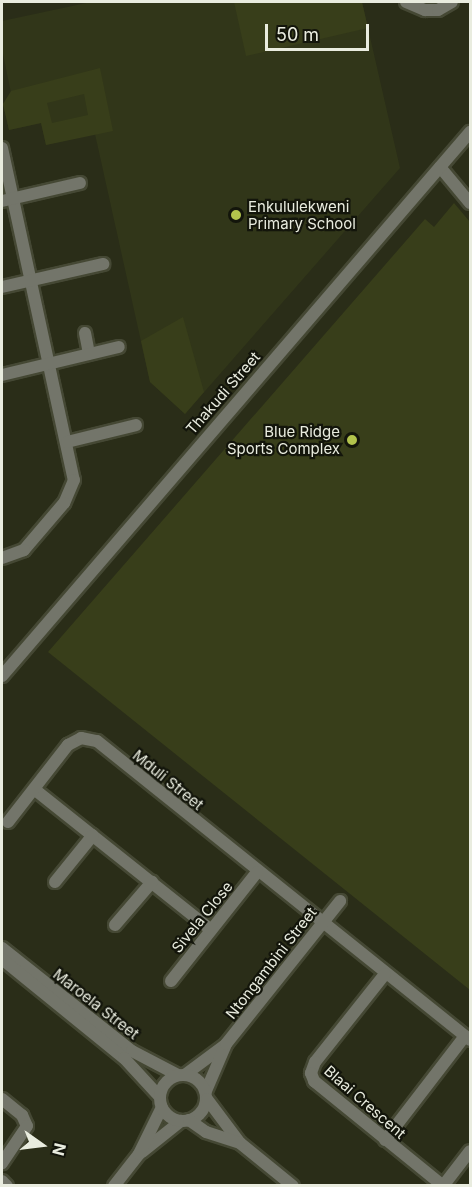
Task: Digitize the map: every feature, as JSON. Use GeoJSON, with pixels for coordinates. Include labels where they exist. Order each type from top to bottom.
{"type":"FeatureCollection","features":[{"type":"Feature","properties":{"kind":"street"},"geometry":{"type":"LineString","coordinates":[[406,2],[425,10],[450,4]]}},
{"type":"Feature","properties":{"kind":"street","name":"Thakudi Street"},"geometry":{"type":"LineString","coordinates":[[2,676],[471,132]]}},
{"type":"Feature","properties":{"kind":"street"},"geometry":{"type":"LineString","coordinates":[[2,148],[7,199],[31,279],[74,470],[69,496],[24,550],[2,558]]}},
{"type":"Feature","properties":{"kind":"street"},"geometry":{"type":"LineString","coordinates":[[440,167],[471,203]]}},
{"type":"Feature","properties":{"kind":"street"},"geometry":{"type":"LineString","coordinates":[[7,199],[80,183]]}},
{"type":"Feature","properties":{"kind":"street"},"geometry":{"type":"LineString","coordinates":[[2,287],[103,264]]}},
{"type":"Feature","properties":{"kind":"street"},"geometry":{"type":"LineString","coordinates":[[85,333],[89,354]]}},
{"type":"Feature","properties":{"kind":"street"},"geometry":{"type":"LineString","coordinates":[[2,375],[119,347]]}},
{"type":"Feature","properties":{"kind":"street"},"geometry":{"type":"LineString","coordinates":[[68,442],[136,425]]}},
{"type":"Feature","properties":{"kind":"street","name":"Mduli Street"},"geometry":{"type":"LineString","coordinates":[[8,822],[74,740],[97,741],[257,872],[323,922]]}},
{"type":"Feature","properties":{"kind":"street"},"geometry":{"type":"LineString","coordinates":[[34,789],[211,930]]}},
{"type":"Feature","properties":{"kind":"street"},"geometry":{"type":"LineString","coordinates":[[55,882],[93,835]]}},
{"type":"Feature","properties":{"kind":"street","name":"Sivela Close"},"geometry":{"type":"LineString","coordinates":[[171,981],[257,872]]}},
{"type":"Feature","properties":{"kind":"street"},"geometry":{"type":"LineString","coordinates":[[115,925],[152,882]]}},
{"type":"Feature","properties":{"kind":"street","name":"Ntongambini Street"},"geometry":{"type":"LineString","coordinates":[[206,1095],[226,1044],[340,902]]}},
{"type":"Feature","properties":{"kind":"street"},"geometry":{"type":"LineString","coordinates":[[323,922],[385,974],[468,1038],[385,1140]]}},
{"type":"Feature","properties":{"kind":"street","name":"Maroela Street"},"geometry":{"type":"LineString","coordinates":[[2,948],[132,1052],[202,1083],[206,1095],[240,1143],[293,1185]]}},
{"type":"Feature","properties":{"kind":"street","name":"Maroela Street"},"geometry":{"type":"LineString","coordinates":[[2,960],[124,1058],[161,1102],[185,1121],[206,1132],[240,1143]]}},
{"type":"Feature","properties":{"kind":"street","name":"Blaai Crescent"},"geometry":{"type":"LineString","coordinates":[[385,974],[315,1062],[311,1074],[314,1081],[443,1185]]}},
{"type":"Feature","properties":{"kind":"street","name":"Ntongambini Street"},"geometry":{"type":"LineString","coordinates":[[182,1074],[226,1044]]}},
{"type":"Feature","properties":{"kind":"street"},"geometry":{"type":"LineString","coordinates":[[139,1154],[161,1102],[165,1082],[182,1074]]}},
{"type":"Feature","properties":{"kind":"street"},"geometry":{"type":"LineString","coordinates":[[114,1185],[139,1154],[185,1121],[201,1113],[206,1095]]}},
{"type":"Feature","properties":{"kind":"street"},"geometry":{"type":"LineString","coordinates":[[2,1099],[22,1116],[27,1126],[2,1163]]}},
{"type":"Feature","properties":{"kind":"street"},"geometry":{"type":"LineString","coordinates":[[443,1185],[471,1151]]}},
{"type":"Feature","properties":{"kind":"street"},"geometry":{"type":"LineString","coordinates":[[2,1181],[7,1185]]}},
{"type":"Feature","properties":{"kind":"shaded area","name":"Enkululekweni Primary School"},"geometry":{"type":"Polygon","coordinates":[[[91,2],[362,2],[400,168],[185,414],[150,382],[95,134],[46,145],[41,123],[9,130],[3,104],[11,93],[2,49],[2,21],[91,2]]]}},
{"type":"Feature","properties":{"kind":"shaded area"},"geometry":{"type":"Polygon","coordinates":[[[234,2],[362,2],[368,28],[246,56],[234,2]]]}},
{"type":"Feature","properties":{"kind":"shaded area"},"geometry":{"type":"Polygon","coordinates":[[[100,68],[113,131],[46,145],[41,123],[9,130],[3,104],[11,91],[100,68]],[[84,94],[47,103],[52,123],[88,115],[84,94]]]}},
{"type":"Feature","properties":{"kind":"shaded area","name":"Blue Ridge Sports Complex"},"geometry":{"type":"Polygon","coordinates":[[[454,203],[470,222],[470,990],[48,652],[425,219],[434,227],[454,203]]]}},
{"type":"Feature","properties":{"kind":"shaded area"},"geometry":{"type":"Polygon","coordinates":[[[183,317],[204,392],[185,414],[150,382],[141,341],[183,317]]]}},
{"type":"Feature","properties":{"kind":"place","name":"Enkululekweni Primary School"},"geometry":{"type":"Point","coordinates":[236,215]}},
{"type":"Feature","properties":{"kind":"place","name":"Blue Ridge Sports Complex"},"geometry":{"type":"Point","coordinates":[352,440]}}]}
